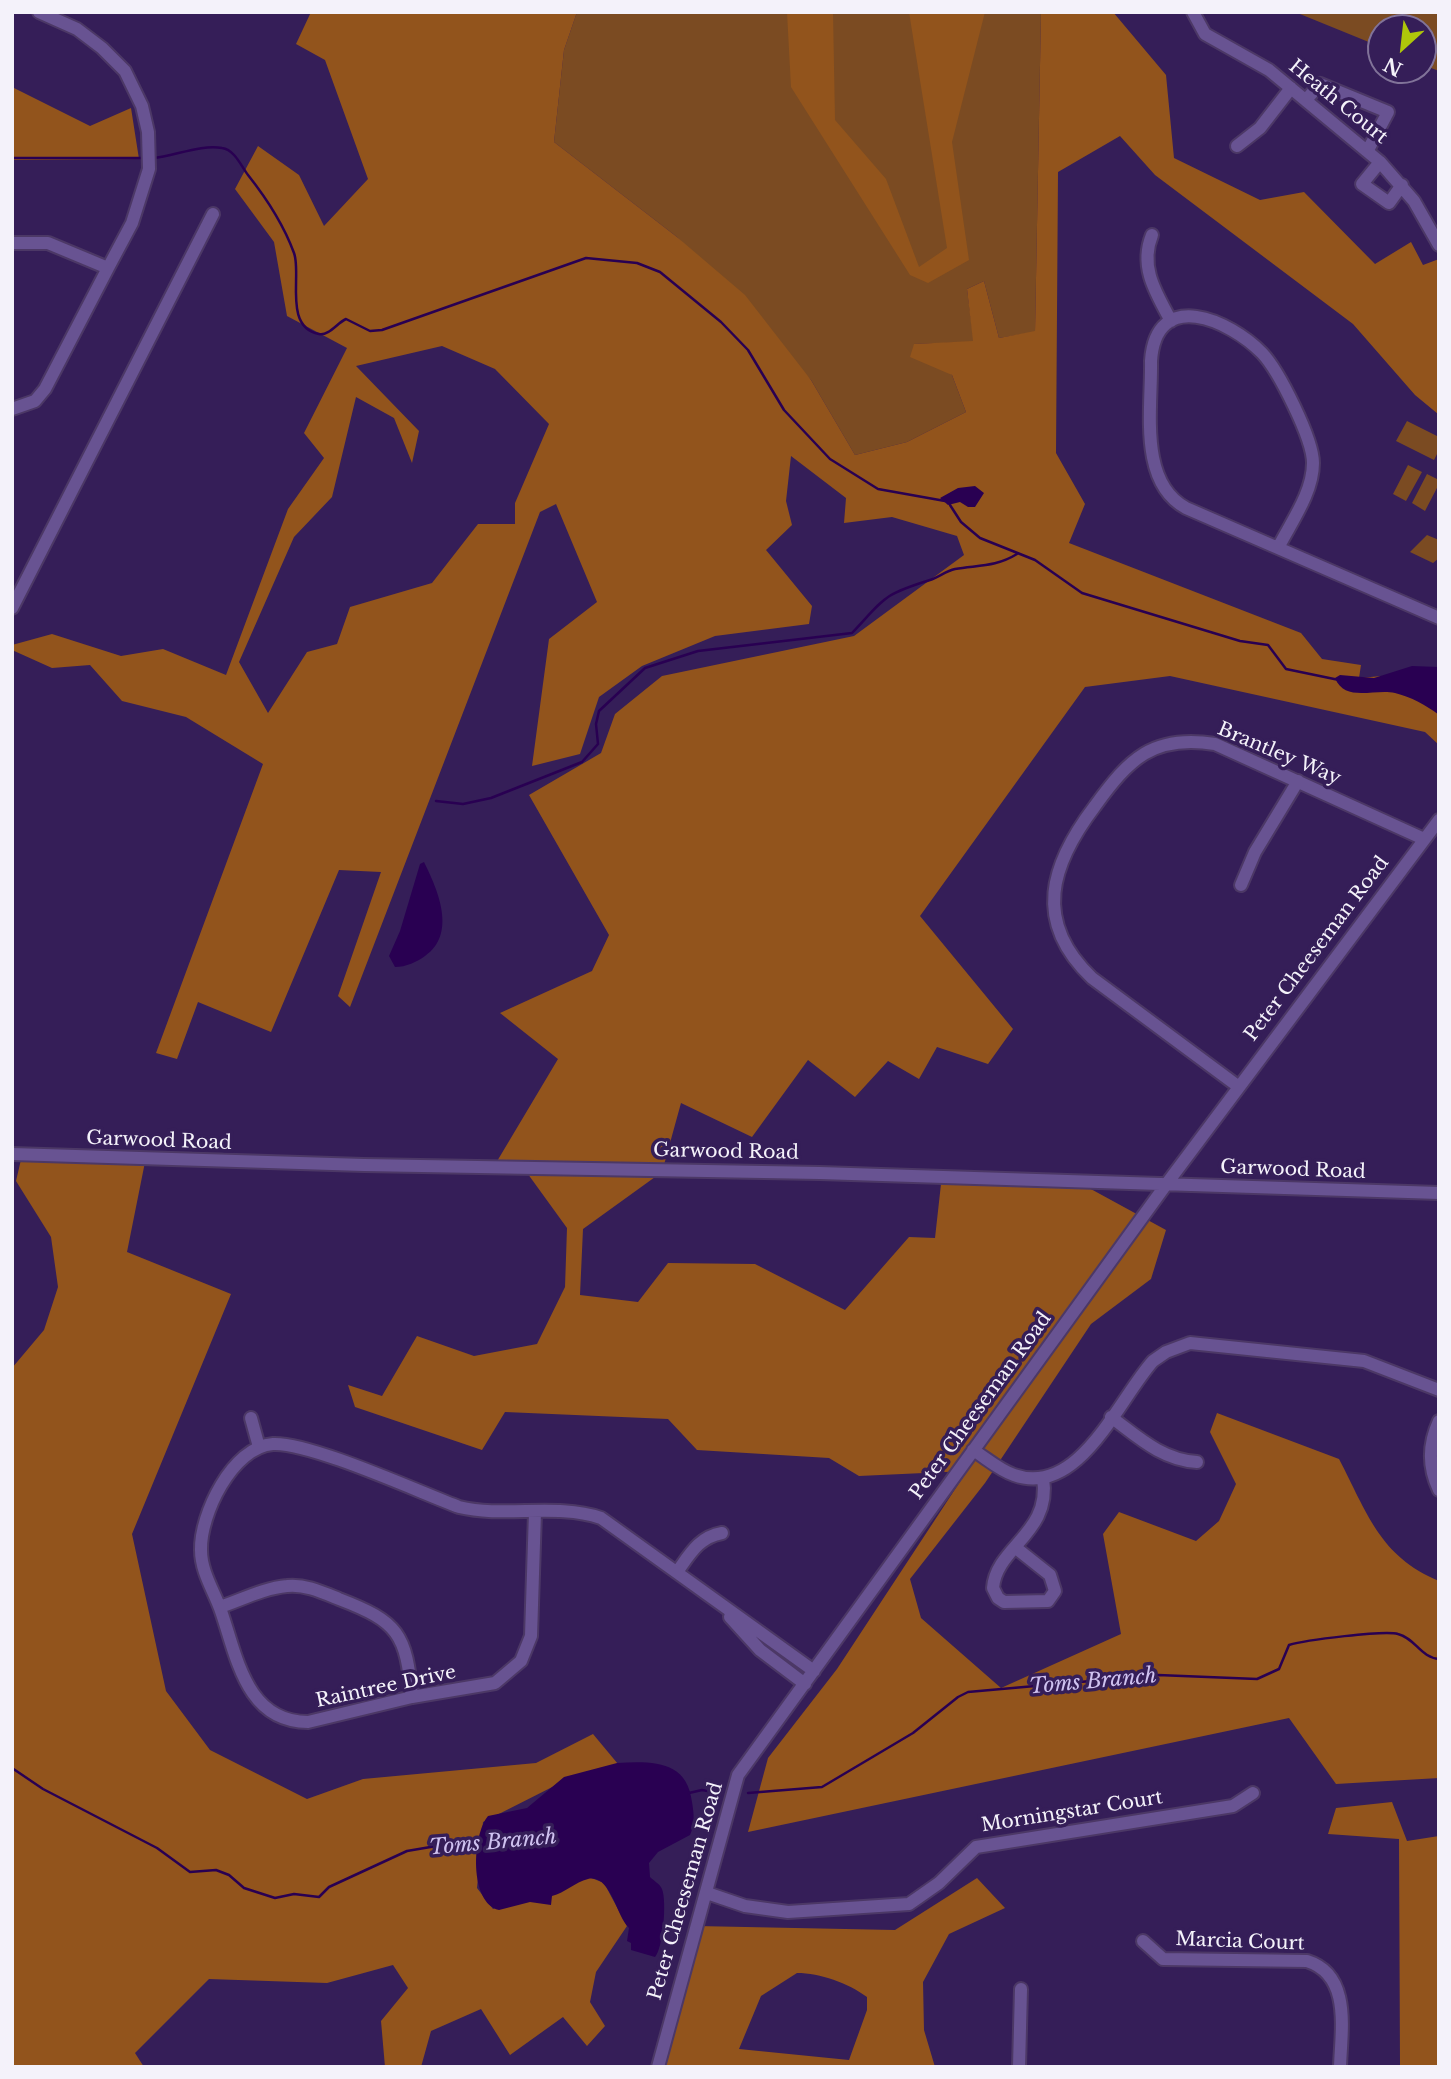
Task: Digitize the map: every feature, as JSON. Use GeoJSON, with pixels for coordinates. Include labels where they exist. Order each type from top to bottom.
{"type":"FeatureCollection","features":[{"type":"Feature","properties":{"kind":"street"},"geometry":{"type":"LineString","coordinates":[[12,409],[35,401],[44,389],[132,223],[149,169],[148,132],[142,106],[124,71],[102,48],[77,29],[39,12]]}},
{"type":"Feature","properties":{"kind":"street","name":"Heath Court"},"geometry":{"type":"LineString","coordinates":[[1193,12],[1205,34],[1253,60],[1368,150],[1402,185],[1435,248]]}},
{"type":"Feature","properties":{"kind":"street"},"geometry":{"type":"LineString","coordinates":[[1306,100],[1320,84],[1388,112],[1368,150]]}},
{"type":"Feature","properties":{"kind":"street"},"geometry":{"type":"LineString","coordinates":[[1237,146],[1260,128],[1290,88]]}},
{"type":"Feature","properties":{"kind":"street"},"geometry":{"type":"LineString","coordinates":[[1380,162],[1362,184],[1389,203],[1402,185]]}},
{"type":"Feature","properties":{"kind":"street"},"geometry":{"type":"LineString","coordinates":[[12,608],[213,214]]}},
{"type":"Feature","properties":{"kind":"street"},"geometry":{"type":"LineString","coordinates":[[1152,235],[1146,252],[1147,268],[1171,321]]}},
{"type":"Feature","properties":{"kind":"street"},"geometry":{"type":"LineString","coordinates":[[12,243],[48,243],[108,268]]}},
{"type":"Feature","properties":{"kind":"street"},"geometry":{"type":"LineString","coordinates":[[1279,546],[1304,498],[1313,463],[1309,442],[1274,368],[1257,349],[1211,318],[1192,315],[1171,321],[1156,338],[1151,361],[1152,456],[1157,480],[1179,503],[1279,546],[1345,579],[1439,618]]}},
{"type":"Feature","properties":{"kind":"street","name":"Brantley Way"},"geometry":{"type":"LineString","coordinates":[[1239,1087],[1092,978],[1078,964],[1057,924],[1054,906],[1055,879],[1068,844],[1117,775],[1130,762],[1153,748],[1180,742],[1215,744],[1424,839]]}},
{"type":"Feature","properties":{"kind":"street"},"geometry":{"type":"LineString","coordinates":[[1241,885],[1255,852],[1298,781]]}},
{"type":"Feature","properties":{"kind":"street","name":"Peter Cheeseman Road"},"geometry":{"type":"LineString","coordinates":[[657,2067],[738,1775],[1165,1186],[1439,820]]}},
{"type":"Feature","properties":{"kind":"street","name":"Garwood Road"},"geometry":{"type":"LineString","coordinates":[[12,1154],[310,1164],[820,1173],[1439,1194]]}},
{"type":"Feature","properties":{"kind":"street"},"geometry":{"type":"LineString","coordinates":[[973,1450],[1011,1474],[1043,1478],[1061,1472],[1077,1461],[1153,1361],[1166,1352],[1190,1343],[1364,1361],[1439,1391]]}},
{"type":"Feature","properties":{"kind":"street"},"geometry":{"type":"LineString","coordinates":[[1111,1417],[1161,1453],[1175,1460],[1197,1462]]}},
{"type":"Feature","properties":{"kind":"street"},"geometry":{"type":"LineString","coordinates":[[251,1418],[260,1447],[283,1444],[303,1448],[459,1507],[578,1513],[601,1518],[814,1671]]}},
{"type":"Feature","properties":{"kind":"street"},"geometry":{"type":"LineString","coordinates":[[1439,1421],[1430,1454],[1431,1474],[1439,1490]]}},
{"type":"Feature","properties":{"kind":"street","name":"Raintree Drive"},"geometry":{"type":"LineString","coordinates":[[260,1447],[246,1453],[228,1472],[203,1534],[203,1565],[247,1686],[259,1703],[273,1714],[291,1721],[308,1722],[412,1697],[487,1686],[503,1679],[521,1661],[530,1645],[533,1626],[535,1512]]}},
{"type":"Feature","properties":{"kind":"street"},"geometry":{"type":"LineString","coordinates":[[1016,1548],[1050,1575],[1055,1591],[1048,1601],[1004,1602],[994,1592],[996,1574],[1044,1504],[1043,1478]]}},
{"type":"Feature","properties":{"kind":"street"},"geometry":{"type":"LineString","coordinates":[[677,1572],[699,1542],[711,1535],[722,1533]]}},
{"type":"Feature","properties":{"kind":"street"},"geometry":{"type":"LineString","coordinates":[[220,1607],[272,1589],[298,1585],[368,1610],[385,1620],[398,1635],[408,1659],[412,1697]]}},
{"type":"Feature","properties":{"kind":"street"},"geometry":{"type":"LineString","coordinates":[[708,1594],[760,1650],[805,1684]]}},
{"type":"Feature","properties":{"kind":"street","name":"Morningstar Court"},"geometry":{"type":"LineString","coordinates":[[707,1893],[745,1906],[788,1912],[909,1904],[939,1883],[976,1847],[1233,1806],[1253,1793]]}},
{"type":"Feature","properties":{"kind":"street","name":"Marcia Court"},"geometry":{"type":"LineString","coordinates":[[1143,1941],[1163,1959],[1307,1961],[1318,1965],[1339,1994],[1340,2067]]}},
{"type":"Feature","properties":{"kind":"street"},"geometry":{"type":"LineString","coordinates":[[1019,2067],[1021,1989]]}},
{"type":"Feature","properties":{"kind":"shaded area"},"geometry":{"type":"Polygon","coordinates":[[[311,12],[577,12],[564,50],[554,142],[677,237],[745,295],[811,380],[855,455],[907,442],[966,412],[952,375],[910,357],[914,344],[973,341],[967,289],[984,281],[999,338],[1035,331],[1041,12],[1113,12],[1166,75],[1174,158],[1260,200],[1304,192],[1375,264],[1411,242],[1423,265],[1439,259],[1438,414],[1415,395],[1353,324],[1155,175],[1120,136],[1058,172],[1056,453],[1085,504],[1069,543],[1301,633],[1322,659],[1361,665],[1359,678],[1439,671],[1439,745],[1425,732],[1170,676],[1085,687],[920,916],[1013,1029],[988,1064],[937,1047],[919,1079],[888,1061],[855,1097],[808,1060],[752,1137],[681,1103],[662,1172],[583,1229],[580,1295],[638,1302],[668,1263],[755,1264],[845,1310],[909,1237],[935,1238],[942,1175],[1078,1182],[1166,1230],[1151,1279],[1091,1324],[985,1483],[910,1579],[921,1618],[1001,1688],[1121,1634],[1103,1534],[1119,1512],[1196,1541],[1219,1521],[1236,1484],[1210,1432],[1217,1413],[1339,1459],[1367,1514],[1388,1545],[1419,1571],[1439,1581],[1439,1778],[1336,1784],[1289,1718],[748,1832],[768,1758],[837,1669],[967,1471],[859,1476],[829,1458],[697,1450],[668,1419],[505,1412],[482,1450],[355,1407],[348,1385],[382,1396],[417,1336],[474,1356],[537,1344],[565,1287],[567,1228],[525,1170],[493,1168],[558,1059],[500,1013],[592,971],[609,935],[529,795],[601,753],[615,714],[662,676],[854,636],[964,555],[957,536],[892,517],[844,523],[846,498],[791,456],[786,501],[792,525],[766,550],[812,606],[809,624],[715,636],[642,666],[599,697],[580,754],[532,766],[549,639],[597,602],[556,504],[540,512],[350,1007],[338,996],[381,872],[339,870],[271,1032],[198,1002],[177,1059],[156,1053],[263,764],[186,717],[122,701],[90,665],[52,668],[12,650],[12,645],[52,634],[121,656],[163,649],[226,675],[288,509],[324,458],[304,433],[347,348],[287,316],[274,242],[235,189],[258,146],[299,175],[324,226],[368,179],[325,60],[296,44],[311,12]],[[442,346],[356,366],[419,431],[412,463],[394,418],[356,397],[332,497],[294,537],[239,662],[268,713],[307,652],[337,644],[350,607],[432,583],[478,524],[515,524],[515,503],[549,424],[495,369],[442,346]]]}},
{"type":"Feature","properties":{"kind":"shaded area"},"geometry":{"type":"Polygon","coordinates":[[[577,12],[1041,12],[1035,332],[999,338],[984,281],[967,289],[974,342],[914,344],[952,375],[966,412],[907,442],[855,455],[811,380],[677,237],[554,142],[564,50],[577,12]]]}},
{"type":"Feature","properties":{"kind":"shaded area"},"geometry":{"type":"Polygon","coordinates":[[[787,12],[833,12],[835,120],[886,179],[919,267],[947,248],[909,12],[985,12],[952,142],[969,260],[928,283],[910,275],[791,87],[787,12]]]}},
{"type":"Feature","properties":{"kind":"shaded area"},"geometry":{"type":"Polygon","coordinates":[[[1295,12],[1439,12],[1439,71],[1437,14],[1367,14],[1367,41],[1295,12]]]}},
{"type":"Feature","properties":{"kind":"shaded area"},"geometry":{"type":"Polygon","coordinates":[[[12,87],[90,126],[131,108],[139,159],[14,160],[12,163],[12,87]]]}},
{"type":"Feature","properties":{"kind":"shaded area"},"geometry":{"type":"Polygon","coordinates":[[[1407,421],[1439,437],[1439,450],[1434,460],[1396,441],[1407,421]]]}},
{"type":"Feature","properties":{"kind":"shaded area"},"geometry":{"type":"Polygon","coordinates":[[[1408,465],[1422,472],[1406,501],[1393,494],[1408,465]]]}},
{"type":"Feature","properties":{"kind":"shaded area"},"geometry":{"type":"Polygon","coordinates":[[[1427,474],[1439,480],[1439,484],[1425,511],[1412,503],[1427,474]]]}},
{"type":"Feature","properties":{"kind":"shaded area"},"geometry":{"type":"Polygon","coordinates":[[[1427,535],[1439,540],[1439,558],[1433,563],[1410,552],[1427,535]]]}},
{"type":"Feature","properties":{"kind":"shaded area"},"geometry":{"type":"Polygon","coordinates":[[[23,1151],[146,1157],[127,1252],[231,1294],[132,1534],[166,1691],[210,1750],[307,1799],[363,1779],[536,1763],[593,1734],[623,1770],[574,1776],[483,1822],[477,1888],[493,1909],[584,1875],[604,1883],[627,1926],[596,1972],[590,2002],[605,2026],[587,2046],[563,2017],[510,2055],[481,2009],[431,2031],[421,2067],[385,2067],[381,2021],[408,1988],[393,1965],[327,1983],[209,1979],[135,2053],[144,2067],[12,2067],[12,1368],[44,1330],[58,1287],[51,1237],[16,1181],[23,1151]]]}},
{"type":"Feature","properties":{"kind":"shaded area"},"geometry":{"type":"Polygon","coordinates":[[[1392,1802],[1407,1841],[1439,1836],[1439,2067],[1400,2067],[1399,1839],[1328,1834],[1336,1808],[1392,1802]]]}},
{"type":"Feature","properties":{"kind":"shaded area"},"geometry":{"type":"Polygon","coordinates":[[[977,1878],[1005,1908],[949,1934],[923,1982],[924,2030],[935,2067],[658,2067],[696,1926],[895,1930],[977,1878]],[[797,1973],[761,1996],[739,2049],[849,2060],[867,2010],[867,1997],[834,1980],[797,1973]]]}},
{"type":"Feature","properties":{"kind":"water"},"geometry":{"type":"Polygon","coordinates":[[[975,486],[984,493],[975,507],[968,507],[960,502],[948,505],[940,498],[958,488],[975,486]]]}},
{"type":"Feature","properties":{"kind":"water"},"geometry":{"type":"Polygon","coordinates":[[[1412,666],[1439,667],[1439,715],[1418,702],[1395,693],[1346,690],[1335,678],[1340,675],[1374,678],[1412,666]]]}},
{"type":"Feature","properties":{"kind":"water"},"geometry":{"type":"Polygon","coordinates":[[[424,862],[435,885],[442,911],[440,936],[435,947],[422,958],[395,967],[389,956],[400,931],[420,864],[424,862]]]}},
{"type":"Feature","properties":{"kind":"water"},"geometry":{"type":"Polygon","coordinates":[[[644,1762],[666,1766],[676,1771],[689,1788],[692,1802],[694,1819],[690,1835],[658,1852],[649,1863],[650,1877],[661,1887],[664,1904],[662,1935],[655,1957],[631,1950],[631,1943],[627,1941],[629,1928],[608,1889],[596,1879],[583,1880],[552,1896],[551,1905],[530,1902],[499,1910],[489,1905],[478,1882],[476,1868],[479,1838],[488,1816],[527,1808],[564,1777],[617,1763],[644,1762]]]}},
{"type":"Feature","properties":{"kind":"waterway"},"geometry":{"type":"LineString","coordinates":[[153,158],[214,147],[227,149],[234,155],[268,202],[285,232],[296,262],[297,311],[308,329],[319,334],[330,331],[346,319],[370,331],[382,330],[586,258],[637,263],[660,272],[721,322],[748,350],[784,410],[830,459],[878,489],[945,501]]}},
{"type":"Feature","properties":{"kind":"waterway"},"geometry":{"type":"LineString","coordinates":[[12,158],[143,158]]}},
{"type":"Feature","properties":{"kind":"waterway"},"geometry":{"type":"LineString","coordinates":[[950,505],[961,522],[980,538],[1035,560],[1082,593],[1240,641],[1268,645],[1286,669],[1339,680]]}},
{"type":"Feature","properties":{"kind":"waterway"},"geometry":{"type":"LineString","coordinates":[[436,801],[463,804],[491,798],[582,762],[598,744],[596,724],[599,711],[645,668],[698,651],[852,633],[879,604],[893,594],[952,570],[994,563],[1017,554]]}},
{"type":"Feature","properties":{"kind":"waterway","name":"Toms Branch"},"geometry":{"type":"LineString","coordinates":[[748,1793],[822,1787],[913,1733],[968,1692],[1158,1675],[1257,1679],[1279,1669],[1289,1645],[1362,1634],[1398,1634],[1409,1639],[1427,1655],[1439,1659]]}},
{"type":"Feature","properties":{"kind":"waterway","name":"Toms Branch"},"geometry":{"type":"LineString","coordinates":[[12,1768],[43,1789],[157,1848],[190,1872],[216,1870],[229,1875],[244,1888],[275,1898],[294,1894],[319,1897],[329,1887],[407,1851],[454,1843],[481,1844]]}},
{"type":"Feature","properties":{"kind":"waterway","name":"Toms Branch"},"geometry":{"type":"LineString","coordinates":[[689,1793],[702,1790],[719,1793]]}}]}
